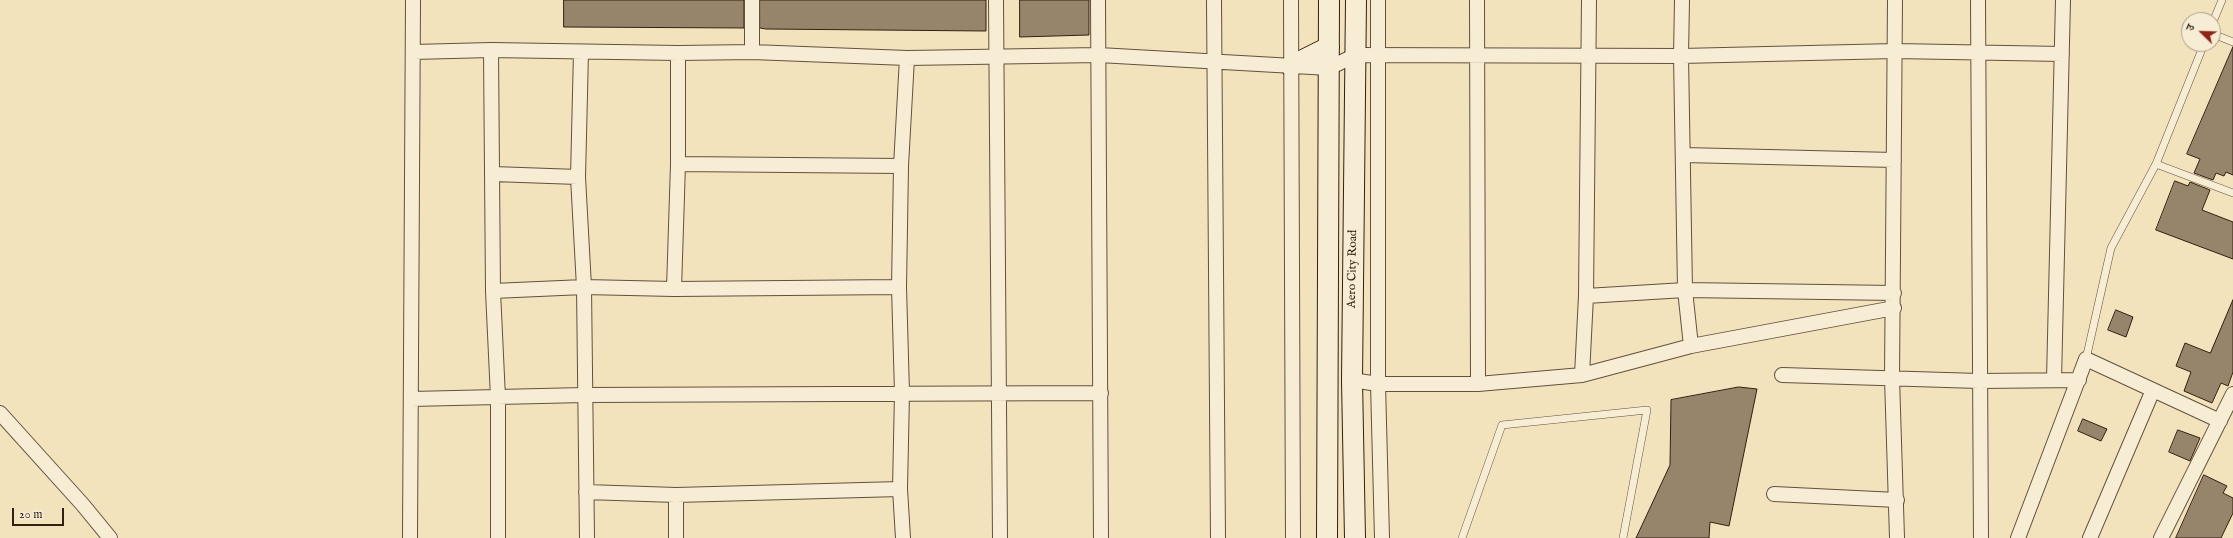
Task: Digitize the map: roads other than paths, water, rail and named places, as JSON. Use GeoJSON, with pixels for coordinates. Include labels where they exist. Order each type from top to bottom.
{"type":"FeatureCollection","features":[{"type":"Feature","properties":{"kind":"street"},"geometry":{"type":"LineString","coordinates":[[410,538],[413,0]]}},
{"type":"Feature","properties":{"kind":"street"},"geometry":{"type":"LineString","coordinates":[[752,0],[752,52]]}},
{"type":"Feature","properties":{"kind":"street"},"geometry":{"type":"LineString","coordinates":[[996,0],[997,395],[1000,538]]}},
{"type":"Feature","properties":{"kind":"street"},"geometry":{"type":"LineString","coordinates":[[1098,0],[1101,538]]}},
{"type":"Feature","properties":{"kind":"street"},"geometry":{"type":"LineString","coordinates":[[1214,0],[1218,538]]}},
{"type":"Feature","properties":{"kind":"street"},"geometry":{"type":"LineString","coordinates":[[1291,0],[1293,538]]}},
{"type":"Feature","properties":{"kind":"street","name":"Aero City Road"},"geometry":{"type":"LineString","coordinates":[[1326,538],[1330,47],[1329,0]]}},
{"type":"Feature","properties":{"kind":"street","name":"Aero City Road"},"geometry":{"type":"LineString","coordinates":[[1355,538],[1352,380],[1356,0]]}},
{"type":"Feature","properties":{"kind":"street"},"geometry":{"type":"LineString","coordinates":[[1378,0],[1378,384],[1382,538]]}},
{"type":"Feature","properties":{"kind":"street"},"geometry":{"type":"LineString","coordinates":[[1477,0],[1475,57],[1478,384]]}},
{"type":"Feature","properties":{"kind":"street"},"geometry":{"type":"LineString","coordinates":[[1582,375],[1586,296],[1589,0]]}},
{"type":"Feature","properties":{"kind":"street"},"geometry":{"type":"LineString","coordinates":[[1682,0],[1681,56],[1684,155],[1685,290],[1691,346]]}},
{"type":"Feature","properties":{"kind":"street"},"geometry":{"type":"LineString","coordinates":[[1895,0],[1894,308],[1892,378],[1897,538]]}},
{"type":"Feature","properties":{"kind":"street"},"geometry":{"type":"LineString","coordinates":[[1978,0],[1981,538]]}},
{"type":"Feature","properties":{"kind":"street"},"geometry":{"type":"LineString","coordinates":[[2054,380],[2062,0]]}},
{"type":"Feature","properties":{"kind":"street"},"geometry":{"type":"LineString","coordinates":[[1291,66],[1330,47]]}},
{"type":"Feature","properties":{"kind":"street"},"geometry":{"type":"LineString","coordinates":[[413,52],[491,50],[678,53],[752,52],[907,58],[1099,55],[1215,63],[1329,68],[1356,55],[1475,57],[1589,55],[1681,56],[1895,51],[2062,54]]}},
{"type":"Feature","properties":{"kind":"street"},"geometry":{"type":"LineString","coordinates":[[491,50],[493,291],[498,398],[498,538]]}},
{"type":"Feature","properties":{"kind":"street"},"geometry":{"type":"LineString","coordinates":[[581,52],[578,177],[584,287],[584,395],[587,538]]}},
{"type":"Feature","properties":{"kind":"street"},"geometry":{"type":"LineString","coordinates":[[674,289],[678,164],[678,53]]}},
{"type":"Feature","properties":{"kind":"street"},"geometry":{"type":"LineString","coordinates":[[903,538],[900,489],[902,393],[899,287],[901,166],[907,58]]}},
{"type":"Feature","properties":{"kind":"street"},"geometry":{"type":"LineString","coordinates":[[1684,155],[1894,160]]}},
{"type":"Feature","properties":{"kind":"street"},"geometry":{"type":"LineString","coordinates":[[678,164],[901,166]]}},
{"type":"Feature","properties":{"kind":"street"},"geometry":{"type":"LineString","coordinates":[[493,174],[578,177]]}},
{"type":"Feature","properties":{"kind":"street"},"geometry":{"type":"LineString","coordinates":[[493,291],[584,287],[674,289],[899,287]]}},
{"type":"Feature","properties":{"kind":"street"},"geometry":{"type":"LineString","coordinates":[[1586,296],[1685,290],[1894,294]]}},
{"type":"Feature","properties":{"kind":"street"},"geometry":{"type":"LineString","coordinates":[[1352,380],[1378,384],[1478,384],[1582,375],[1691,346],[1894,308]]}},
{"type":"Feature","properties":{"kind":"street"},"geometry":{"type":"LineString","coordinates":[[2018,538],[2086,359],[2220,421]]}},
{"type":"Feature","properties":{"kind":"street"},"geometry":{"type":"LineString","coordinates":[[1782,375],[1979,380],[2079,380]]}},
{"type":"Feature","properties":{"kind":"street"},"geometry":{"type":"LineString","coordinates":[[2090,538],[2153,390]]}},
{"type":"Feature","properties":{"kind":"street"},"geometry":{"type":"LineString","coordinates":[[411,399],[584,395],[902,393],[997,395],[1101,394]]}},
{"type":"Feature","properties":{"kind":"street"},"geometry":{"type":"LineString","coordinates":[[2161,538],[2233,394]]}},
{"type":"Feature","properties":{"kind":"street"},"geometry":{"type":"LineString","coordinates":[[0,413],[84,505],[110,538]]}},
{"type":"Feature","properties":{"kind":"street"},"geometry":{"type":"LineString","coordinates":[[586,492],[676,495],[900,489]]}},
{"type":"Feature","properties":{"kind":"street"},"geometry":{"type":"LineString","coordinates":[[1774,494],[1897,500]]}},
{"type":"Feature","properties":{"kind":"street"},"geometry":{"type":"LineString","coordinates":[[676,495],[676,538]]}},
{"type":"Feature","properties":{"kind":"lane"},"geometry":{"type":"LineString","coordinates":[[2217,12],[2222,0]]}},
{"type":"Feature","properties":{"kind":"lane"},"geometry":{"type":"LineString","coordinates":[[2221,37],[2233,42]]}},
{"type":"Feature","properties":{"kind":"lane"},"geometry":{"type":"LineString","coordinates":[[2086,359],[2111,248],[2156,164],[2201,52]]}},
{"type":"Feature","properties":{"kind":"lane"},"geometry":{"type":"LineString","coordinates":[[2156,164],[2233,193]]}},
{"type":"Feature","properties":{"kind":"lane"},"geometry":{"type":"LineString","coordinates":[[1462,538],[1502,425],[1647,410],[1623,538]]}}]}
